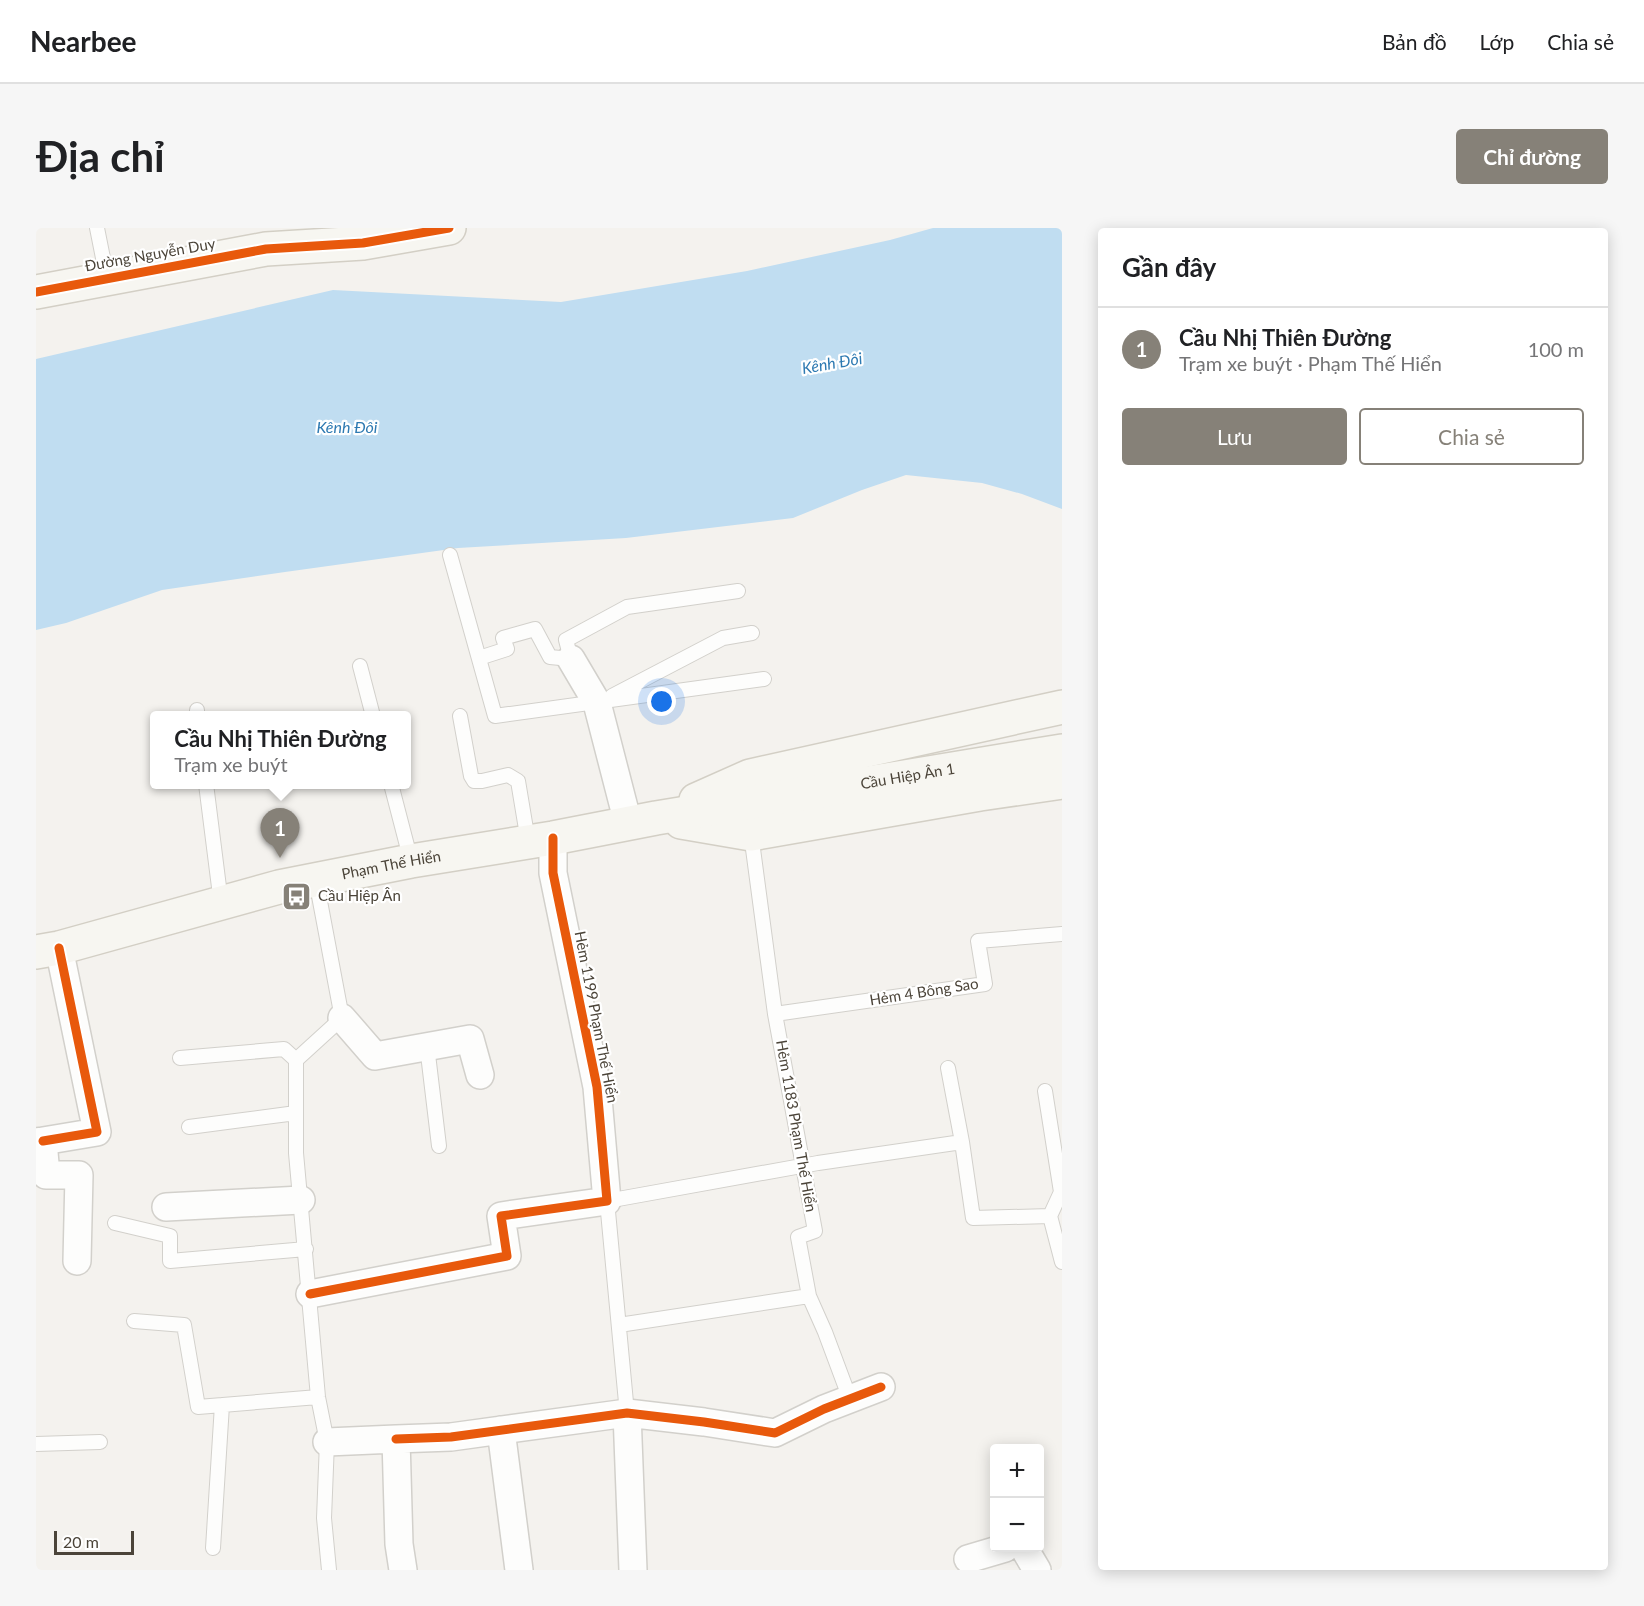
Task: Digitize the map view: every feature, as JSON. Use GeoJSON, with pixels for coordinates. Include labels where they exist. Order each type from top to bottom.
{"type":"FeatureCollection","features":[{"type":"Feature","properties":{"kind":"main road","name":"Đường Nguyễn Duy"},"geometry":{"type":"LineString","coordinates":[[36,292],[266,249],[362,235],[449,228]]}},
{"type":"Feature","properties":{"kind":"main road"},"geometry":{"type":"LineString","coordinates":[[642,821],[750,776],[1062,707]]}},
{"type":"Feature","properties":{"kind":"main road","name":"Cầu Hiệp Ân 1"},"geometry":{"type":"LineString","coordinates":[[751,818],[1062,750]]}},
{"type":"Feature","properties":{"kind":"main road"},"geometry":{"type":"LineString","coordinates":[[751,818],[980,794],[1062,782]]}},
{"type":"Feature","properties":{"kind":"main road","name":"Phạm Thế Hiển"},"geometry":{"type":"LineString","coordinates":[[48,950],[279,887],[411,861],[642,821],[751,818]]}},
{"type":"Feature","properties":{"kind":"street"},"geometry":{"type":"LineString","coordinates":[[571,659],[597,703],[642,821]]}},
{"type":"Feature","properties":{"kind":"street","name":"Hẻm 1199 Phạm Thế Hiển"},"geometry":{"type":"LineString","coordinates":[[541,840],[554,873],[597,1087],[607,1201]]}},
{"type":"Feature","properties":{"kind":"street"},"geometry":{"type":"LineString","coordinates":[[48,950],[97,1132],[40,1141],[46,1175],[79,1175],[77,1261]]}},
{"type":"Feature","properties":{"kind":"street"},"geometry":{"type":"LineString","coordinates":[[342,1018],[375,1056],[470,1039],[480,1075]]}},
{"type":"Feature","properties":{"kind":"street"},"geometry":{"type":"LineString","coordinates":[[166,1207],[301,1200]]}},
{"type":"Feature","properties":{"kind":"street"},"geometry":{"type":"LineString","coordinates":[[310,1294],[507,1256],[501,1216],[607,1201]]}},
{"type":"Feature","properties":{"kind":"street"},"geometry":{"type":"LineString","coordinates":[[327,1442],[451,1437],[627,1413],[775,1433],[881,1387]]}},
{"type":"Feature","properties":{"kind":"street"},"geometry":{"type":"LineString","coordinates":[[627,1413],[633,1570]]}},
{"type":"Feature","properties":{"kind":"street"},"geometry":{"type":"LineString","coordinates":[[501,1430],[519,1570]]}},
{"type":"Feature","properties":{"kind":"street"},"geometry":{"type":"LineString","coordinates":[[396,1439],[399,1544],[403,1570]]}},
{"type":"Feature","properties":{"kind":"street"},"geometry":{"type":"LineString","coordinates":[[968,1559],[992,1552]]}},
{"type":"Feature","properties":{"kind":"street"},"geometry":{"type":"LineString","coordinates":[[1026,1552],[1037,1570]]}},
{"type":"Feature","properties":{"kind":"lane"},"geometry":{"type":"LineString","coordinates":[[97,228],[107,278]]}},
{"type":"Feature","properties":{"kind":"lane"},"geometry":{"type":"LineString","coordinates":[[450,555],[495,716],[764,679]]}},
{"type":"Feature","properties":{"kind":"lane"},"geometry":{"type":"LineString","coordinates":[[479,658],[507,649],[503,638],[535,629],[550,657],[571,659],[566,640],[627,607],[738,591]]}},
{"type":"Feature","properties":{"kind":"lane"},"geometry":{"type":"LineString","coordinates":[[597,703],[723,638],[752,633]]}},
{"type":"Feature","properties":{"kind":"lane"},"geometry":{"type":"LineString","coordinates":[[360,666],[372,711]]}},
{"type":"Feature","properties":{"kind":"lane"},"geometry":{"type":"LineString","coordinates":[[460,716],[471,776],[474,781],[508,775],[518,781],[541,840]]}},
{"type":"Feature","properties":{"kind":"lane"},"geometry":{"type":"LineString","coordinates":[[207,789],[221,903]]}},
{"type":"Feature","properties":{"kind":"lane"},"geometry":{"type":"LineString","coordinates":[[392,789],[411,861]]}},
{"type":"Feature","properties":{"kind":"lane","name":"Hẻm 1183 Phạm Thế Hiển"},"geometry":{"type":"LineString","coordinates":[[751,818],[775,1014],[815,1231],[798,1237],[809,1296],[850,1399]]}},
{"type":"Feature","properties":{"kind":"lane"},"geometry":{"type":"LineString","coordinates":[[296,1060],[342,1018],[316,880]]}},
{"type":"Feature","properties":{"kind":"lane","name":"Hẻm 4 Bông Sao"},"geometry":{"type":"LineString","coordinates":[[775,1014],[985,984],[978,941],[1062,934]]}},
{"type":"Feature","properties":{"kind":"lane"},"geometry":{"type":"LineString","coordinates":[[427,1047],[439,1146]]}},
{"type":"Feature","properties":{"kind":"lane"},"geometry":{"type":"LineString","coordinates":[[180,1058],[284,1049],[296,1060],[296,1152],[318,1397],[327,1442],[324,1518],[329,1570]]}},
{"type":"Feature","properties":{"kind":"lane"},"geometry":{"type":"LineString","coordinates":[[948,1068],[973,1218],[1050,1216]]}},
{"type":"Feature","properties":{"kind":"lane"},"geometry":{"type":"LineString","coordinates":[[1046,1091],[1061,1192],[1050,1216],[1062,1262]]}},
{"type":"Feature","properties":{"kind":"lane"},"geometry":{"type":"LineString","coordinates":[[189,1126],[296,1113]]}},
{"type":"Feature","properties":{"kind":"lane"},"geometry":{"type":"LineString","coordinates":[[607,1201],[804,1166],[962,1142]]}},
{"type":"Feature","properties":{"kind":"lane","name":"Hẻm 1199 Phạm Thế Hiển"},"geometry":{"type":"LineString","coordinates":[[607,1201],[627,1413]]}},
{"type":"Feature","properties":{"kind":"lane"},"geometry":{"type":"LineString","coordinates":[[115,1223],[170,1236],[170,1261],[306,1249]]}},
{"type":"Feature","properties":{"kind":"lane"},"geometry":{"type":"LineString","coordinates":[[619,1325],[809,1296]]}},
{"type":"Feature","properties":{"kind":"lane"},"geometry":{"type":"LineString","coordinates":[[134,1321],[184,1325],[198,1407],[318,1397]]}},
{"type":"Feature","properties":{"kind":"lane"},"geometry":{"type":"LineString","coordinates":[[213,1548],[222,1405]]}},
{"type":"Feature","properties":{"kind":"lane"},"geometry":{"type":"LineString","coordinates":[[36,1444],[100,1442]]}},
{"type":"Feature","properties":{"kind":"water","name":"Kênh Đôi"},"geometry":{"type":"Polygon","coordinates":[[[933,228],[1062,228],[1062,509],[1022,494],[982,483],[906,475],[793,518],[626,538],[458,548],[162,590],[66,623],[36,630],[36,359],[333,290],[561,302],[747,271],[890,240],[933,228]]]}},
{"type":"Feature","properties":{"kind":"cycle path"},"geometry":{"type":"LineString","coordinates":[[36,292],[266,249],[363,243],[449,228]]}},
{"type":"Feature","properties":{"kind":"cycle path"},"geometry":{"type":"LineString","coordinates":[[310,1294],[507,1256],[501,1216],[607,1201],[597,1087],[553,873],[553,838]]}},
{"type":"Feature","properties":{"kind":"cycle path"},"geometry":{"type":"LineString","coordinates":[[43,1141],[97,1132],[59,948]]}},
{"type":"Feature","properties":{"kind":"cycle path"},"geometry":{"type":"LineString","coordinates":[[396,1439],[451,1437],[627,1413],[775,1433],[824,1409],[881,1387]]}},
{"type":"Feature","properties":{"kind":"place","name":"Cầu Nhị Thiên Đường"},"geometry":{"type":"Point","coordinates":[280,858]}},
{"type":"Feature","properties":{"kind":"place","name":"Cầu Hiệp Ân"},"geometry":{"type":"Point","coordinates":[297,896]}}]}
